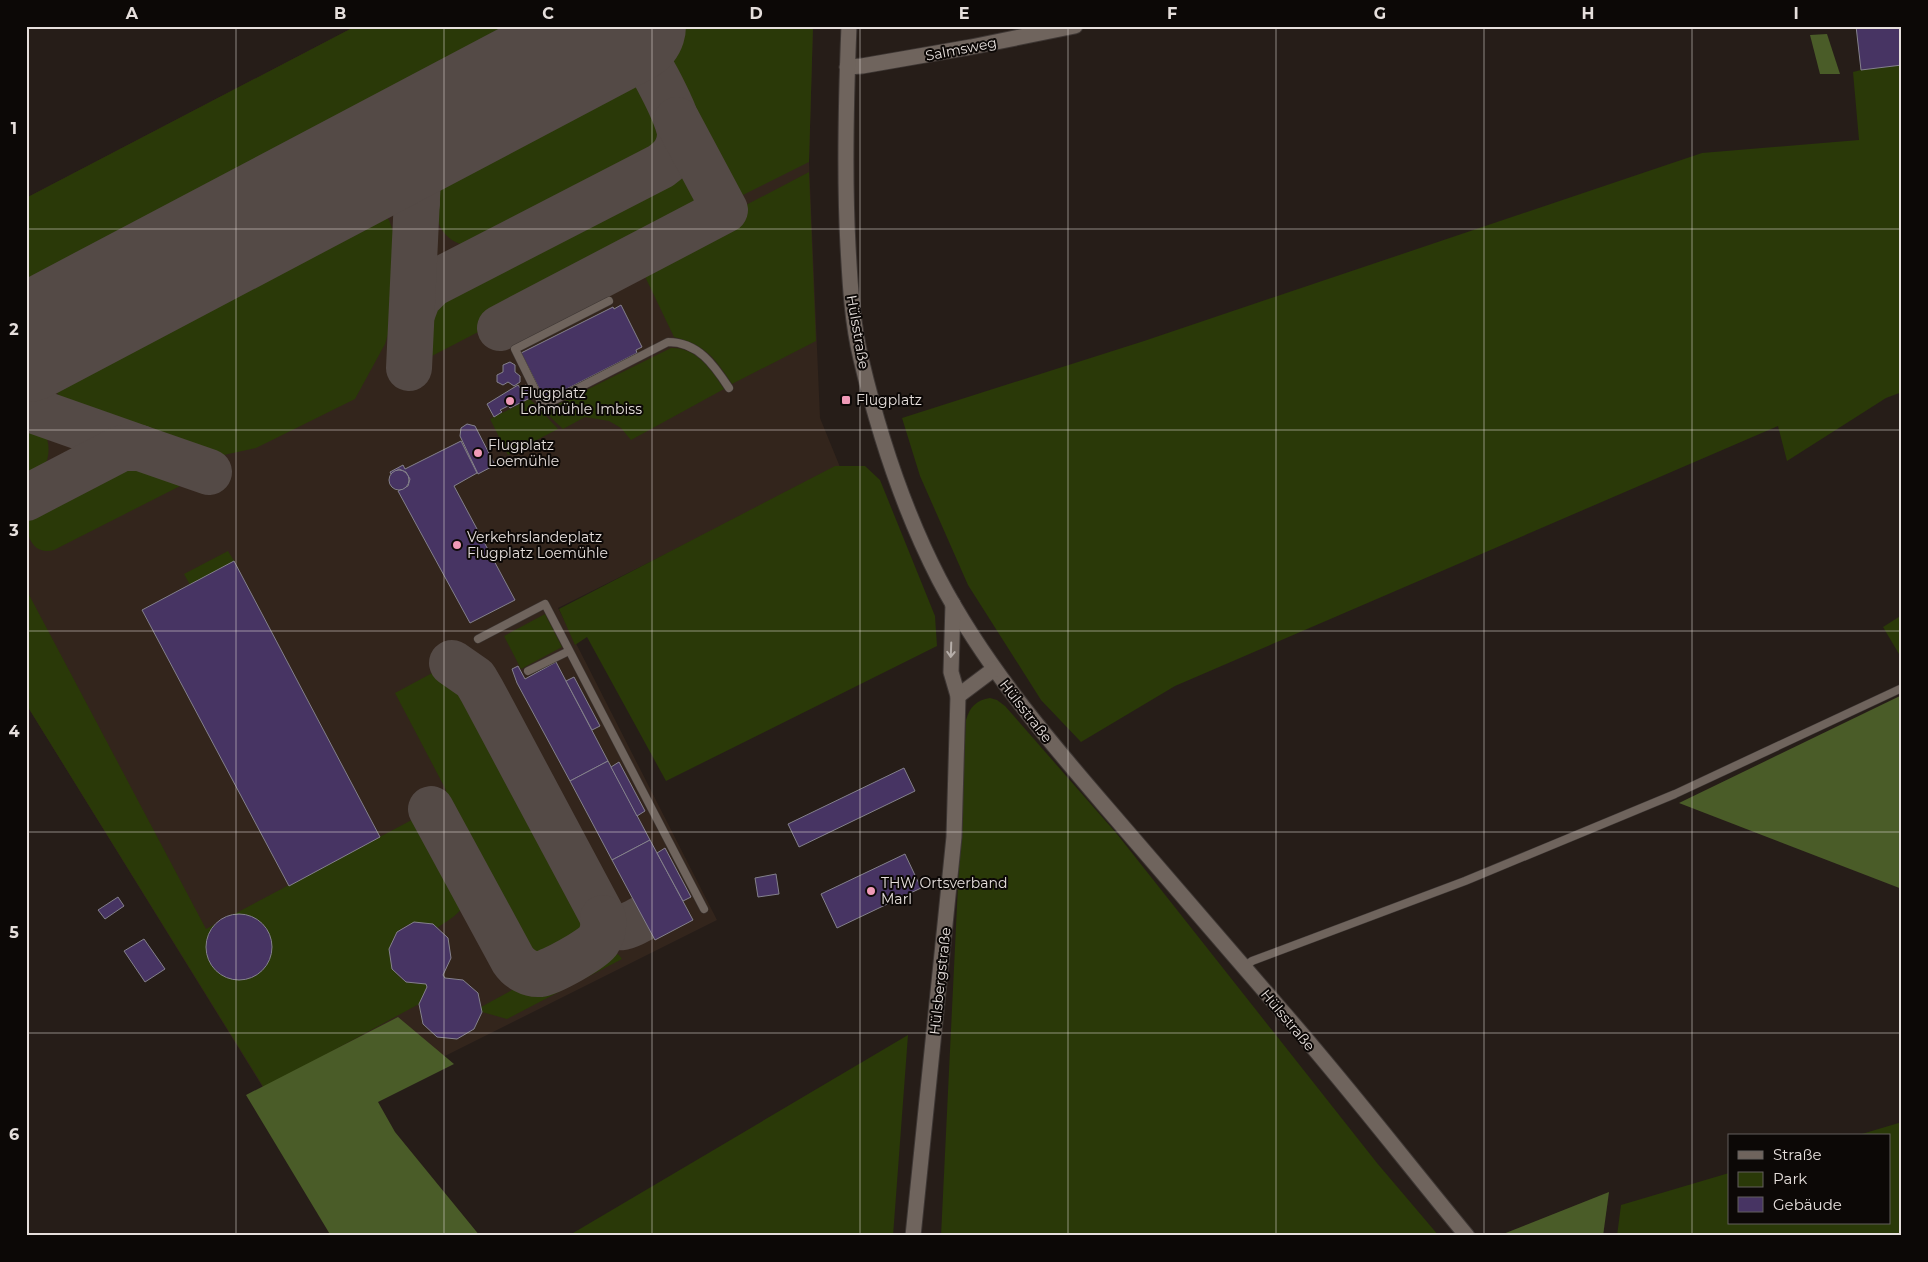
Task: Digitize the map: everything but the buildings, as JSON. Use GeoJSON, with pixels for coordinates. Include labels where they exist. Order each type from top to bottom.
{"type":"FeatureCollection","features":[{"type":"Feature","properties":{"kind":"street","name":"Hülsstraße"},"geometry":{"type":"LineString","coordinates":[[849,26],[846,202],[850,282],[860,355],[879,430],[903,501],[930,562],[953,604],[994,669],[1033,722],[1243,968],[1283,1012],[1466,1236]]}},
{"type":"Feature","properties":{"kind":"street","name":"Salmsweg"},"geometry":{"type":"LineString","coordinates":[[847,67],[971,47],[1075,26]]}},
{"type":"Feature","properties":{"kind":"street","name":"Hülsbergstraße"},"geometry":{"type":"LineString","coordinates":[[913,1236],[954,837],[958,696],[951,672],[953,604]]}},
{"type":"Feature","properties":{"kind":"street"},"geometry":{"type":"LineString","coordinates":[[958,696],[994,669]]}},
{"type":"Feature","properties":{"kind":"lane"},"geometry":{"type":"LineString","coordinates":[[610,301],[515,349],[543,406],[668,342],[676,342],[691,347],[705,355],[720,373],[728,388]]}},
{"type":"Feature","properties":{"kind":"lane"},"geometry":{"type":"LineString","coordinates":[[478,639],[545,604],[704,909]]}},
{"type":"Feature","properties":{"kind":"lane"},"geometry":{"type":"LineString","coordinates":[[528,671],[569,651]]}},
{"type":"Feature","properties":{"kind":"lane"},"geometry":{"type":"LineString","coordinates":[[1243,968],[1252,961],[1464,881],[1676,794],[1902,688]]}},
{"type":"Feature","properties":{"kind":"shaded area"},"geometry":{"type":"Polygon","coordinates":[[[356,26],[813,26],[809,162],[820,418],[840,467],[558,608],[717,920],[291,1133],[26,704],[26,198],[356,26]]]}},
{"type":"Feature","properties":{"kind":"green space"},"geometry":{"type":"Polygon","coordinates":[[[356,26],[575,26],[26,312],[26,198],[356,26]]]}},
{"type":"Feature","properties":{"kind":"green space"},"geometry":{"type":"Polygon","coordinates":[[[686,26],[813,26],[809,162],[737,198],[731,198],[650,45],[686,26]]]}},
{"type":"Feature","properties":{"kind":"green space"},"geometry":{"type":"Polygon","coordinates":[[[1827,34],[1840,74],[1820,74],[1810,35],[1827,34]]]}},
{"type":"Feature","properties":{"kind":"green space"},"geometry":{"type":"Polygon","coordinates":[[[1902,65],[1902,392],[1886,398],[1787,461],[1778,426],[1175,686],[1081,742],[1041,700],[968,585],[920,476],[902,418],[1144,341],[1702,153],[1859,140],[1853,72],[1902,65]]]}},
{"type":"Feature","properties":{"kind":"green space"},"geometry":{"type":"Polygon","coordinates":[[[612,68],[628,70],[642,77],[661,110],[664,119],[665,135],[659,150],[653,157],[645,164],[493,243],[475,246],[451,240],[440,227],[436,208],[437,177],[439,166],[444,156],[454,147],[599,71],[612,68]]]}},
{"type":"Feature","properties":{"kind":"green space"},"geometry":{"type":"Polygon","coordinates":[[[684,166],[693,171],[710,202],[711,206],[708,213],[430,357],[431,313],[442,291],[684,166]]]}},
{"type":"Feature","properties":{"kind":"green space"},"geometry":{"type":"Polygon","coordinates":[[[809,172],[816,341],[732,384],[709,354],[694,344],[674,337],[639,264],[647,257],[809,172]]]}},
{"type":"Feature","properties":{"kind":"green space"},"geometry":{"type":"Polygon","coordinates":[[[361,203],[377,208],[389,220],[395,236],[388,334],[385,344],[355,399],[256,448],[219,456],[201,456],[183,452],[79,417],[64,405],[54,387],[53,368],[59,353],[343,205],[361,203]]]}},
{"type":"Feature","properties":{"kind":"green space"},"geometry":{"type":"Polygon","coordinates":[[[671,348],[688,351],[696,356],[709,367],[724,389],[631,440],[621,428],[609,421],[585,417],[563,429],[544,411],[671,348]]]}},
{"type":"Feature","properties":{"kind":"green space"},"geometry":{"type":"Polygon","coordinates":[[[530,399],[558,429],[508,455],[490,419],[530,399]]]}},
{"type":"Feature","properties":{"kind":"green space"},"geometry":{"type":"Polygon","coordinates":[[[26,419],[37,425],[44,432],[49,452],[47,462],[42,471],[26,487],[26,419]]]}},
{"type":"Feature","properties":{"kind":"green space"},"geometry":{"type":"Polygon","coordinates":[[[129,457],[140,458],[189,475],[190,481],[54,550],[46,551],[35,546],[29,535],[26,515],[34,507],[129,457]]]}},
{"type":"Feature","properties":{"kind":"green space"},"geometry":{"type":"Polygon","coordinates":[[[835,466],[865,466],[880,480],[935,616],[937,646],[666,781],[587,637],[575,645],[559,609],[835,466]]]}},
{"type":"Feature","properties":{"kind":"green space"},"geometry":{"type":"Polygon","coordinates":[[[228,551],[234,561],[190,585],[184,574],[228,551]]]}},
{"type":"Feature","properties":{"kind":"green space"},"geometry":{"type":"Polygon","coordinates":[[[26,589],[206,929],[423,814],[466,893],[466,899],[457,914],[437,928],[423,923],[411,924],[401,929],[394,936],[390,957],[392,967],[398,976],[409,983],[426,984],[427,987],[419,1004],[264,1088],[26,704],[26,589]]]}},
{"type":"Feature","properties":{"kind":"green space"},"geometry":{"type":"Polygon","coordinates":[[[545,614],[562,647],[521,669],[504,636],[545,614]]]}},
{"type":"Feature","properties":{"kind":"green space"},"geometry":{"type":"Polygon","coordinates":[[[1902,615],[1902,659],[1883,627],[1902,615]]]}},
{"type":"Feature","properties":{"kind":"green space"},"geometry":{"type":"Polygon","coordinates":[[[436,671],[460,686],[468,695],[587,920],[585,937],[577,945],[542,962],[531,961],[521,953],[440,804],[446,799],[446,790],[395,693],[436,671]]]}},
{"type":"Feature","properties":{"kind":"green space"},"geometry":{"type":"Polygon","coordinates":[[[1902,695],[1902,889],[1679,803],[1902,695]]]}},
{"type":"Feature","properties":{"kind":"green space"},"geometry":{"type":"Polygon","coordinates":[[[990,698],[997,700],[1005,706],[1117,834],[1377,1163],[1439,1236],[941,1236],[966,720],[969,711],[974,705],[981,700],[990,698]]]}},
{"type":"Feature","properties":{"kind":"green space"},"geometry":{"type":"Polygon","coordinates":[[[609,950],[619,955],[622,959],[507,1019],[482,1012],[481,1007],[525,983],[532,986],[543,985],[609,950]]]}},
{"type":"Feature","properties":{"kind":"green space"},"geometry":{"type":"Polygon","coordinates":[[[398,1017],[454,1064],[378,1102],[395,1132],[480,1236],[331,1236],[246,1095],[398,1017]]]}},
{"type":"Feature","properties":{"kind":"green space"},"geometry":{"type":"Polygon","coordinates":[[[908,1035],[893,1236],[568,1236],[908,1035]]]}},
{"type":"Feature","properties":{"kind":"green space"},"geometry":{"type":"Polygon","coordinates":[[[1902,1122],[1902,1236],[1617,1236],[1621,1205],[1728,1173],[1728,1224],[1890,1224],[1890,1134],[1862,1134],[1902,1122]]]}},
{"type":"Feature","properties":{"kind":"green space"},"geometry":{"type":"Polygon","coordinates":[[[1609,1192],[1603,1236],[1498,1236],[1609,1192]]]}},
{"type":"Feature","properties":{"kind":"taxiway"},"geometry":{"type":"LineString","coordinates":[[412,314],[418,298],[432,284],[661,166],[675,153],[680,139],[679,127],[658,81],[647,61],[640,53],[635,48],[620,42],[603,43],[581,51]]}},
{"type":"Feature","properties":{"kind":"taxiway"},"geometry":{"type":"LineString","coordinates":[[500,328],[725,210],[677,120]]}},
{"type":"Feature","properties":{"kind":"taxiway"},"geometry":{"type":"LineString","coordinates":[[409,368],[419,156],[426,139],[439,126]]}},
{"type":"Feature","properties":{"kind":"taxiway"},"geometry":{"type":"LineString","coordinates":[[348,174],[372,168],[391,169],[406,180],[417,203]]}},
{"type":"Feature","properties":{"kind":"taxiway"},"geometry":{"type":"LineString","coordinates":[[26,346],[36,339]]}},
{"type":"Feature","properties":{"kind":"taxiway"},"geometry":{"type":"LineString","coordinates":[[26,405],[35,411],[140,448]]}},
{"type":"Feature","properties":{"kind":"taxiway"},"geometry":{"type":"LineString","coordinates":[[26,498],[122,448],[140,448],[209,472]]}},
{"type":"Feature","properties":{"kind":"taxiway"},"geometry":{"type":"LineString","coordinates":[[452,663],[475,679],[606,923],[611,926],[620,927],[643,918]]}},
{"type":"Feature","properties":{"kind":"taxiway"},"geometry":{"type":"LineString","coordinates":[[431,809],[513,960],[522,969],[532,974],[545,973],[580,955],[600,938],[603,930],[603,918]]}},
{"type":"Feature","properties":{"kind":"runway"},"geometry":{"type":"LineString","coordinates":[[26,344],[628,26]]}},
{"type":"Feature","properties":{"kind":"place","name":"Flugplatz"},"geometry":{"type":"Point","coordinates":[846,400]}},
{"type":"Feature","properties":{"kind":"place","name":"Flugplatz Lohmühle Imbiss"},"geometry":{"type":"Point","coordinates":[510,401]}},
{"type":"Feature","properties":{"kind":"place","name":"Flugplatz Loemühle"},"geometry":{"type":"Point","coordinates":[478,453]}},
{"type":"Feature","properties":{"kind":"place","name":"Verkehrslandeplatz Flugplatz Loemühle"},"geometry":{"type":"Point","coordinates":[457,545]}},
{"type":"Feature","properties":{"kind":"place","name":"THW Ortsverband Marl"},"geometry":{"type":"Point","coordinates":[871,891]}}]}
